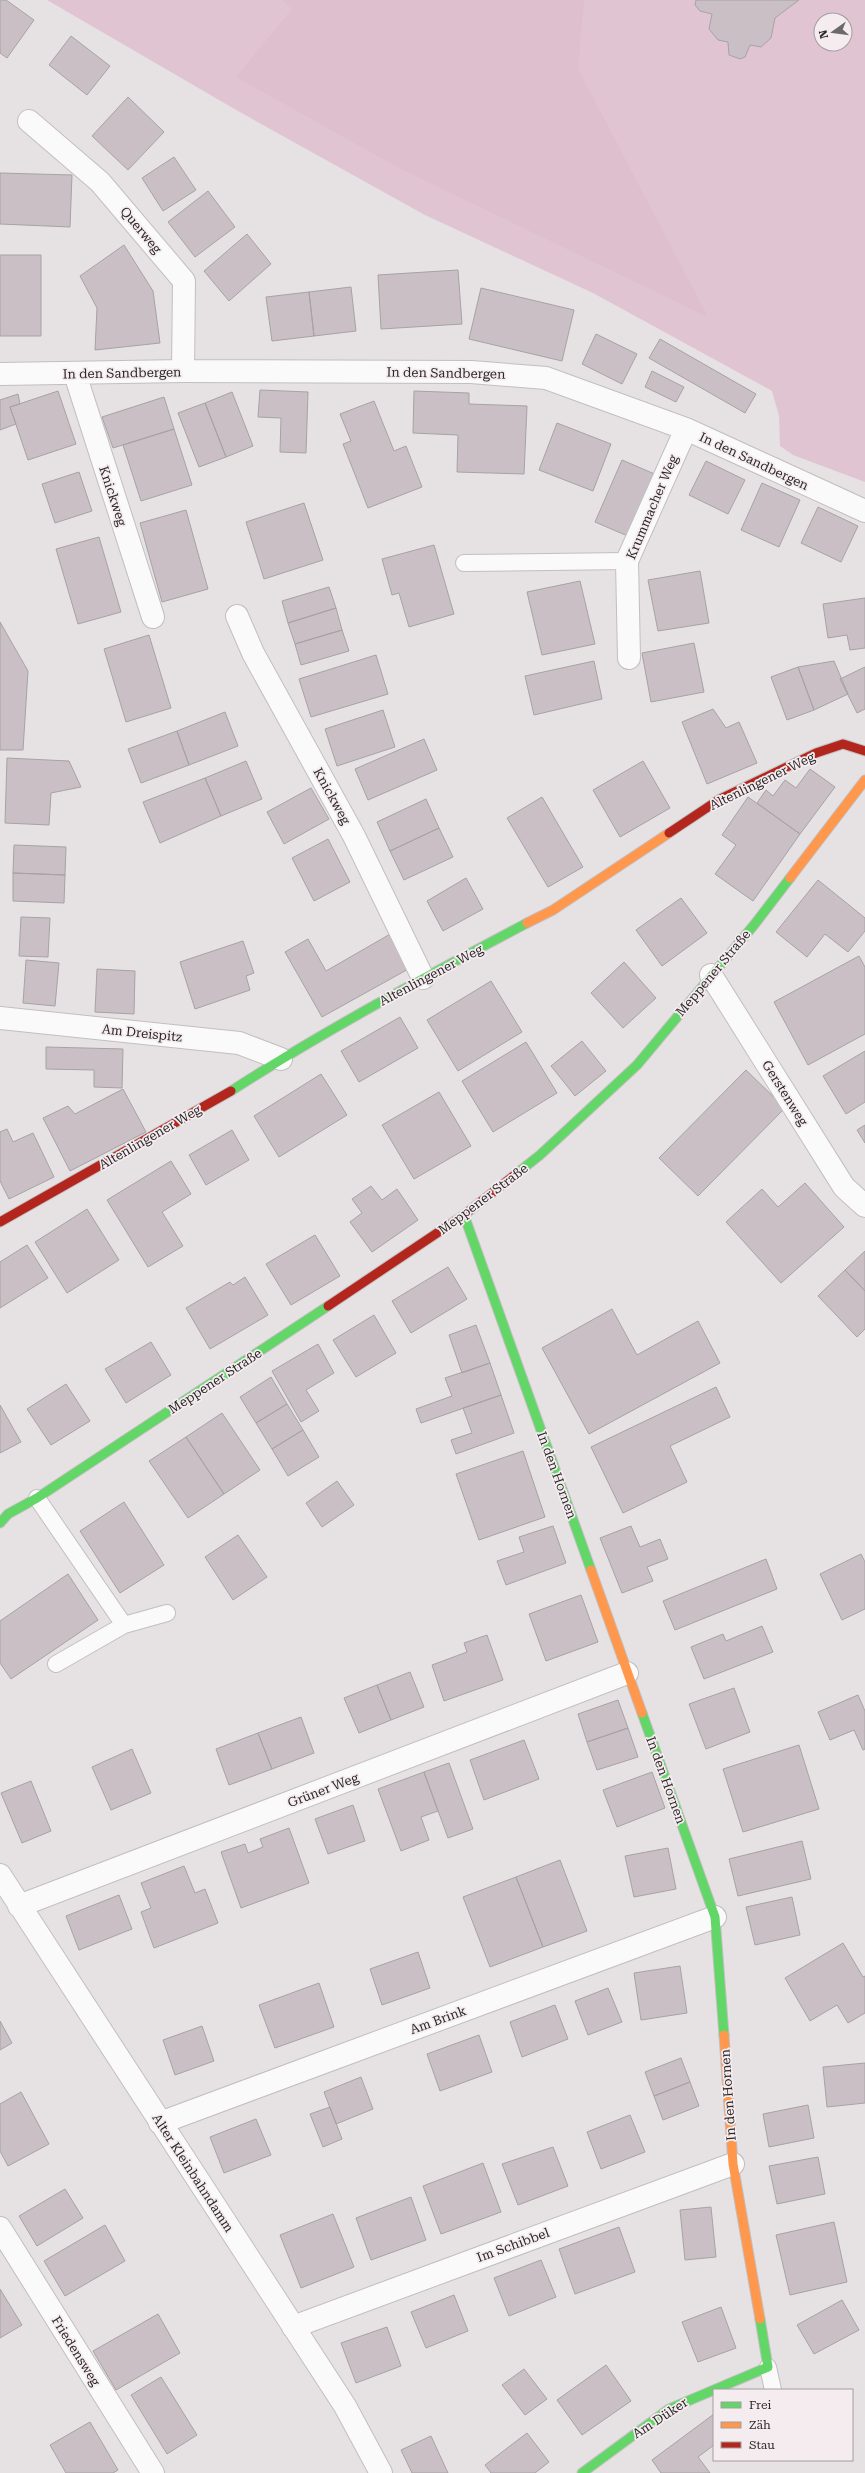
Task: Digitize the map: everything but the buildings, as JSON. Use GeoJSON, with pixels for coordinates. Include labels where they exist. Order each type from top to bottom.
{"type":"FeatureCollection","features":[{"type":"Feature","properties":{"kind":"street","name":"Querweg"},"geometry":{"type":"LineString","coordinates":[[29,121],[100,182],[184,281],[183,371]]}},
{"type":"Feature","properties":{"kind":"street","name":"In den Sandbergen"},"geometry":{"type":"LineString","coordinates":[[0,374],[75,374],[183,371],[471,372],[546,378],[686,430],[865,511]]}},
{"type":"Feature","properties":{"kind":"street","name":"Knickweg"},"geometry":{"type":"LineString","coordinates":[[75,374],[153,617]]}},
{"type":"Feature","properties":{"kind":"street","name":"Krummacher Weg"},"geometry":{"type":"LineString","coordinates":[[629,658],[628,561],[686,430]]}},
{"type":"Feature","properties":{"kind":"street","name":"Knickweg"},"geometry":{"type":"LineString","coordinates":[[237,616],[253,653],[354,836],[423,978]]}},
{"type":"Feature","properties":{"kind":"street","name":"Altenlingener Weg"},"geometry":{"type":"LineString","coordinates":[[0,1222],[230,1092],[281,1059],[423,978],[553,910],[720,799],[816,754],[843,744],[865,751]]}},
{"type":"Feature","properties":{"kind":"street","name":"Meppener Straße"},"geometry":{"type":"LineString","coordinates":[[0,1523],[4,1514],[38,1498],[464,1215],[540,1155],[637,1065],[754,925],[865,780]]}},
{"type":"Feature","properties":{"kind":"street","name":"Gerstenweg"},"geometry":{"type":"LineString","coordinates":[[711,975],[844,1187],[865,1206]]}},
{"type":"Feature","properties":{"kind":"street","name":"Am Dreispitz"},"geometry":{"type":"LineString","coordinates":[[0,1014],[239,1043],[281,1059]]}},
{"type":"Feature","properties":{"kind":"street","name":"In den Hornen"},"geometry":{"type":"LineString","coordinates":[[464,1215],[715,1917],[733,2164],[768,2367]]}},
{"type":"Feature","properties":{"kind":"street","name":"Grüner Weg"},"geometry":{"type":"LineString","coordinates":[[19,1906],[628,1673]]}},
{"type":"Feature","properties":{"kind":"street","name":"Alter Kleinbahndamm"},"geometry":{"type":"LineString","coordinates":[[0,1875],[345,2406],[381,2473]]}},
{"type":"Feature","properties":{"kind":"street","name":"Am Brink"},"geometry":{"type":"LineString","coordinates":[[160,2123],[715,1917]]}},
{"type":"Feature","properties":{"kind":"street","name":"Im Schibbel"},"geometry":{"type":"LineString","coordinates":[[293,2327],[733,2164]]}},
{"type":"Feature","properties":{"kind":"street","name":"Friedensweg"},"geometry":{"type":"LineString","coordinates":[[0,2228],[153,2473]]}},
{"type":"Feature","properties":{"kind":"street","name":"Am Düker"},"geometry":{"type":"LineString","coordinates":[[717,2389],[768,2367]]}},
{"type":"Feature","properties":{"kind":"street","name":"Am Düker"},"geometry":{"type":"LineString","coordinates":[[582,2473],[670,2409],[713,2391]]}},
{"type":"Feature","properties":{"kind":"lane"},"geometry":{"type":"LineString","coordinates":[[464,563],[628,561]]}},
{"type":"Feature","properties":{"kind":"lane"},"geometry":{"type":"LineString","coordinates":[[38,1498],[124,1625]]}},
{"type":"Feature","properties":{"kind":"lane"},"geometry":{"type":"LineString","coordinates":[[56,1664],[124,1625],[167,1612]]}},
{"type":"Feature","properties":{"kind":"lane"},"geometry":{"type":"LineString","coordinates":[[768,2367],[773,2389]]}},
{"type":"Feature","properties":{"kind":"shaded area"},"geometry":{"type":"Polygon","coordinates":[[[47,0],[865,0],[865,482],[793,455],[780,446],[779,416],[772,391],[593,293],[425,215],[238,111],[47,0]]]}},
{"type":"Feature","properties":{"kind":"shaded area"},"geometry":{"type":"Polygon","coordinates":[[[282,0],[584,0],[578,69],[708,317],[399,168],[236,77],[292,9],[282,0]]]}},
{"type":"Feature","properties":{"kind":"traffic: fast"},"geometry":{"type":"LineString","coordinates":[[516,1174],[540,1155],[637,1065],[754,925],[790,878]]}},
{"type":"Feature","properties":{"kind":"traffic: fast"},"geometry":{"type":"LineString","coordinates":[[231,1091],[340,1025],[527,923]]}},
{"type":"Feature","properties":{"kind":"traffic: fast"},"geometry":{"type":"LineString","coordinates":[[464,1215],[591,1570]]}},
{"type":"Feature","properties":{"kind":"traffic: fast"},"geometry":{"type":"LineString","coordinates":[[0,1523],[8,1514],[37,1498],[328,1306]]}},
{"type":"Feature","properties":{"kind":"traffic: fast"},"geometry":{"type":"LineString","coordinates":[[642,1713],[715,1917],[724,2035]]}},
{"type":"Feature","properties":{"kind":"traffic: fast"},"geometry":{"type":"LineString","coordinates":[[716,2389],[768,2367],[760,2319]]}},
{"type":"Feature","properties":{"kind":"traffic: fast"},"geometry":{"type":"LineString","coordinates":[[582,2473],[669,2409],[713,2390]]}},
{"type":"Feature","properties":{"kind":"traffic: slow"},"geometry":{"type":"LineString","coordinates":[[790,878],[865,780]]}},
{"type":"Feature","properties":{"kind":"traffic: slow"},"geometry":{"type":"LineString","coordinates":[[527,923],[553,910],[669,833]]}},
{"type":"Feature","properties":{"kind":"traffic: slow"},"geometry":{"type":"LineString","coordinates":[[591,1570],[642,1713]]}},
{"type":"Feature","properties":{"kind":"traffic: slow"},"geometry":{"type":"LineString","coordinates":[[724,2035],[733,2164],[760,2319]]}},
{"type":"Feature","properties":{"kind":"traffic: jam"},"geometry":{"type":"LineString","coordinates":[[669,833],[720,799],[816,753],[843,744],[865,751]]}},
{"type":"Feature","properties":{"kind":"traffic: jam"},"geometry":{"type":"LineString","coordinates":[[0,1222],[231,1091]]}},
{"type":"Feature","properties":{"kind":"traffic: jam"},"geometry":{"type":"LineString","coordinates":[[328,1306],[464,1215],[516,1174]]}}]}
